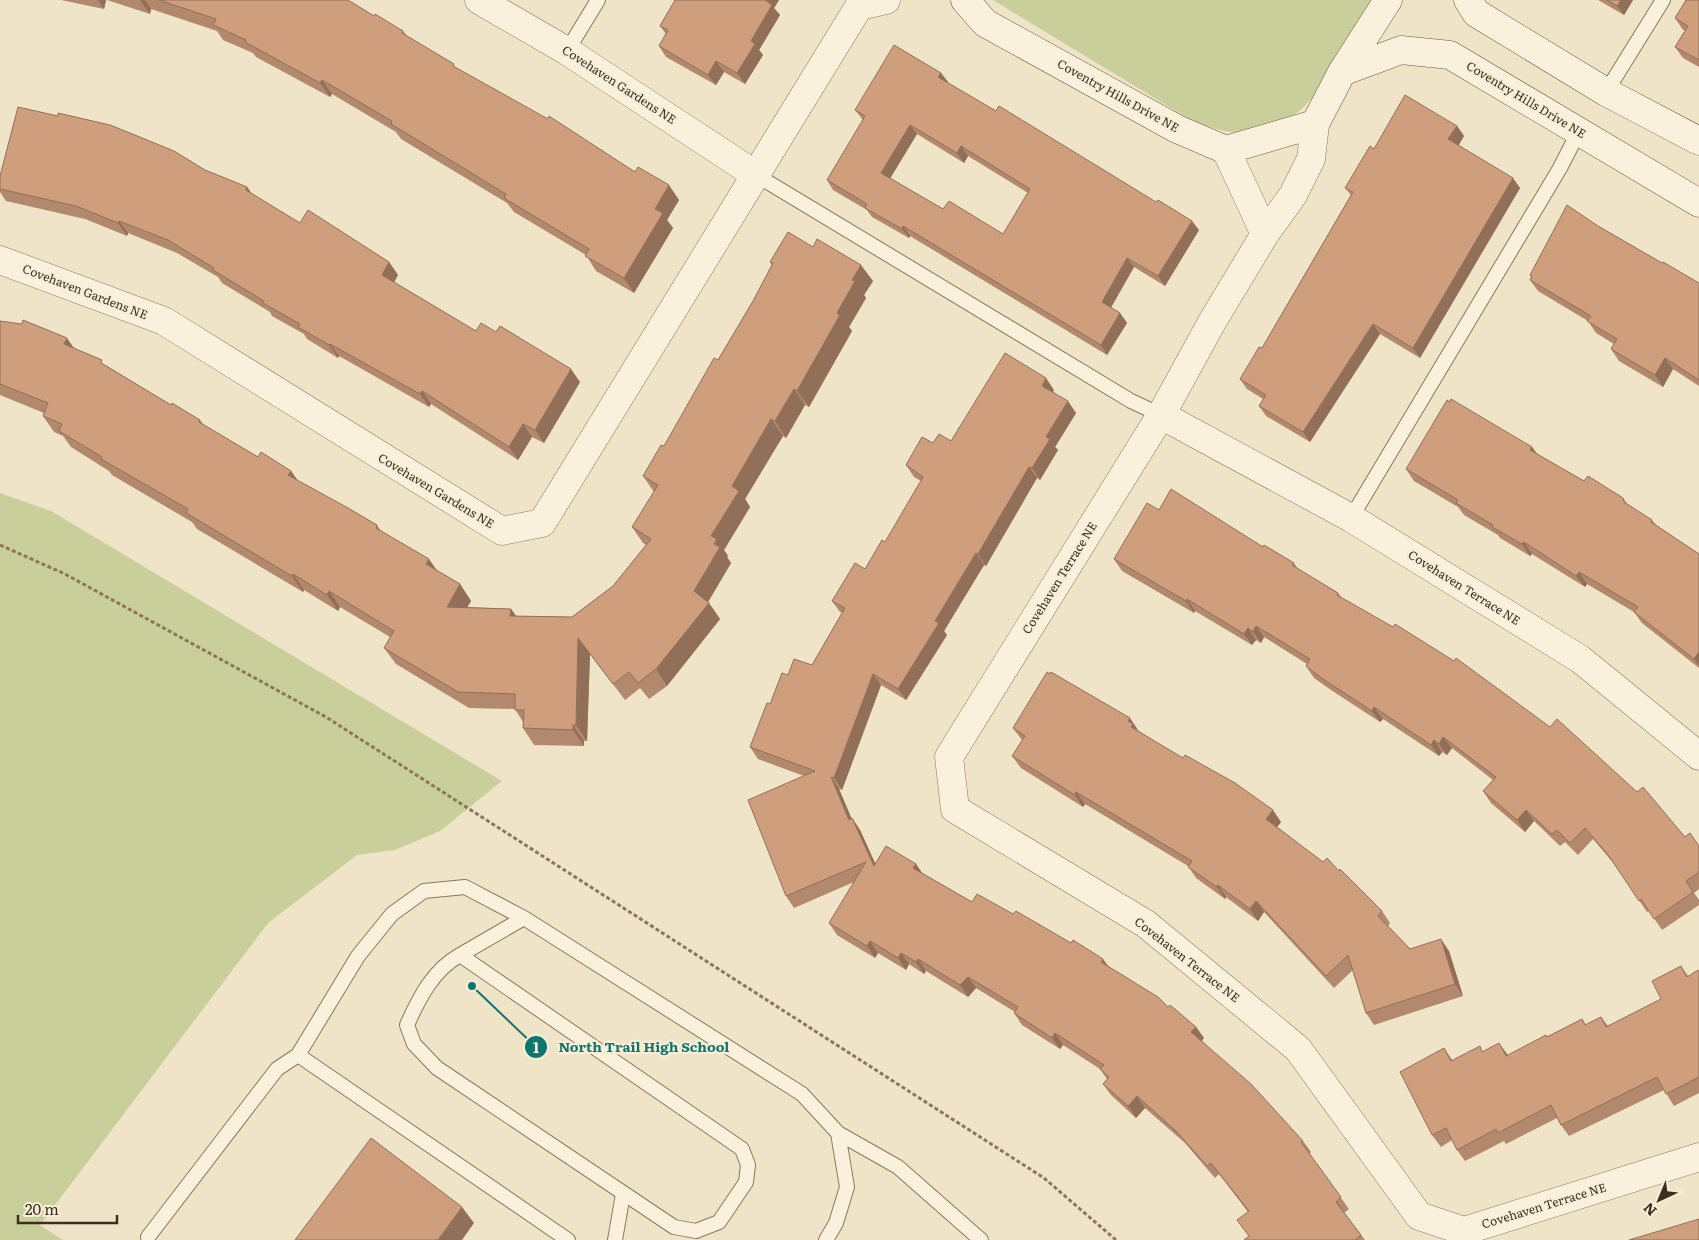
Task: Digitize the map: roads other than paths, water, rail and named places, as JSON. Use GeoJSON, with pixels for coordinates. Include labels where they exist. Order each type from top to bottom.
{"type":"FeatureCollection","features":[{"type":"Feature","properties":{"kind":"street","name":"Covehaven Gardens NE"},"geometry":{"type":"LineString","coordinates":[[479,0],[567,51],[756,175]]}},
{"type":"Feature","properties":{"kind":"street","name":"Covehaven Gardens NE"},"geometry":{"type":"LineString","coordinates":[[0,260],[164,321],[502,531],[542,523],[861,3],[886,0]]}},
{"type":"Feature","properties":{"kind":"street","name":"Coventry Hills Drive NE"},"geometry":{"type":"LineString","coordinates":[[965,0],[985,23],[1177,129],[1226,150]]}},
{"type":"Feature","properties":{"kind":"street"},"geometry":{"type":"LineString","coordinates":[[1314,124],[1226,150],[1272,224],[1293,195],[1311,159],[1314,124],[1342,72],[1388,0]]}},
{"type":"Feature","properties":{"kind":"street"},"geometry":{"type":"LineString","coordinates":[[1468,0],[1476,13],[1606,92],[1699,141]]}},
{"type":"Feature","properties":{"kind":"street","name":"Coventry Hills Drive NE"},"geometry":{"type":"LineString","coordinates":[[1342,72],[1401,50],[1450,55],[1699,203]]}},
{"type":"Feature","properties":{"kind":"street","name":"Covehaven Terrace NE"},"geometry":{"type":"LineString","coordinates":[[1272,224],[1212,322],[1161,415],[949,757],[955,809],[1146,924],[1298,1049],[1419,1216],[1464,1231],[1699,1158]]}},
{"type":"Feature","properties":{"kind":"street","name":"Covehaven Terrace NE"},"geometry":{"type":"LineString","coordinates":[[1161,415],[1351,518],[1580,659],[1699,756]]}},
{"type":"Feature","properties":{"kind":"lane"},"geometry":{"type":"LineString","coordinates":[[567,51],[598,0]]}},
{"type":"Feature","properties":{"kind":"lane"},"geometry":{"type":"LineString","coordinates":[[1606,92],[1663,0]]}},
{"type":"Feature","properties":{"kind":"lane"},"geometry":{"type":"LineString","coordinates":[[1351,518],[1560,168],[1579,131]]}},
{"type":"Feature","properties":{"kind":"lane"},"geometry":{"type":"LineString","coordinates":[[756,175],[1131,401],[1161,415]]}},
{"type":"Feature","properties":{"kind":"lane"},"geometry":{"type":"LineString","coordinates":[[148,1237],[276,1070],[298,1055],[358,956],[392,914],[424,891],[464,887],[524,918],[802,1094],[838,1132],[898,1167],[981,1240]]}},
{"type":"Feature","properties":{"kind":"lane"},"geometry":{"type":"LineString","coordinates":[[460,955],[742,1149],[748,1165],[746,1182],[719,1222],[696,1231],[674,1227],[437,1068],[414,1044],[407,1025],[421,994],[450,960],[524,918]]}},
{"type":"Feature","properties":{"kind":"lane"},"geometry":{"type":"LineString","coordinates":[[298,1055],[568,1240]]}},
{"type":"Feature","properties":{"kind":"lane"},"geometry":{"type":"LineString","coordinates":[[826,1240],[836,1223],[847,1187],[838,1132]]}},
{"type":"Feature","properties":{"kind":"lane"},"geometry":{"type":"LineString","coordinates":[[616,1240],[623,1194]]}},
{"type":"Feature","properties":{"kind":"place","name":"North Trail High School"},"geometry":{"type":"Point","coordinates":[472,986]}}]}
